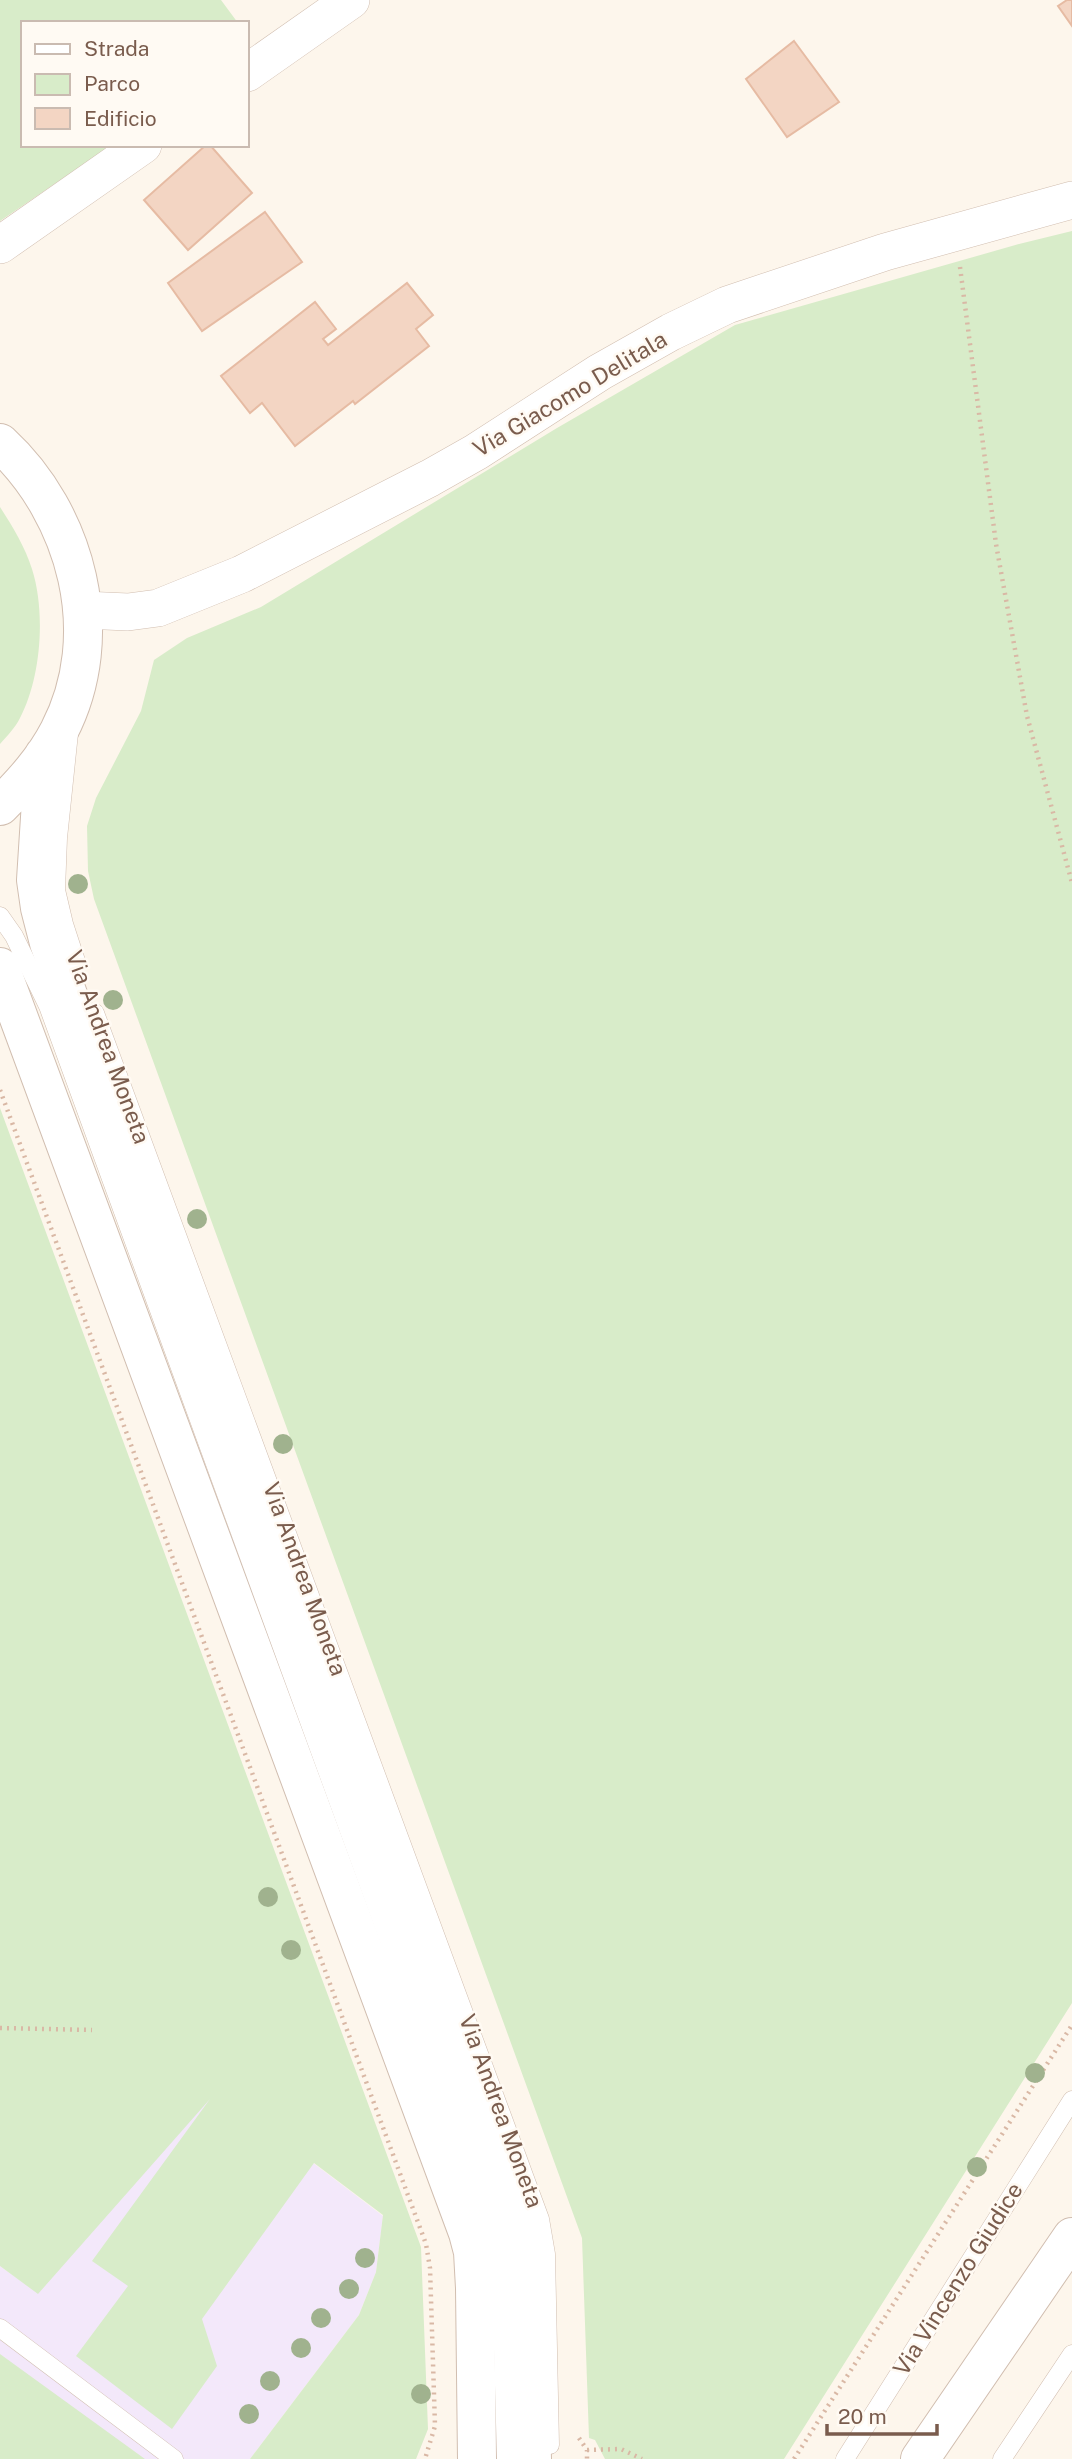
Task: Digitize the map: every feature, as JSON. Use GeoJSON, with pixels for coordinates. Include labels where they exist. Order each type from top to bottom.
{"type":"FeatureCollection","features":[{"type":"Feature","properties":{"kind":"street"},"geometry":{"type":"LineString","coordinates":[[248,72],[351,0]]}},
{"type":"Feature","properties":{"kind":"street"},"geometry":{"type":"LineString","coordinates":[[0,245],[140,147]]}},
{"type":"Feature","properties":{"kind":"street","name":"Via Giacomo Delitala"},"geometry":{"type":"LineString","coordinates":[[83,610],[141,612],[203,592],[308,542],[430,478],[476,452],[600,372],[702,317],[785,284],[955,232],[1072,200]]}},
{"type":"Feature","properties":{"kind":"street"},"geometry":{"type":"LineString","coordinates":[[0,443],[29,474],[58,519],[69,546],[83,610],[80,663],[61,728],[30,775],[0,806]]}},
{"type":"Feature","properties":{"kind":"street","name":"Via Andrea Moneta"},"geometry":{"type":"LineString","coordinates":[[44,755],[36,880],[49,943],[440,2047],[511,2197],[523,2240],[528,2308],[532,2459]]}},
{"type":"Feature","properties":{"kind":"street","name":"Via Andrea Moneta"},"geometry":{"type":"LineString","coordinates":[[0,967],[409,1962],[440,2047],[473,2252],[477,2459]]}},
{"type":"Feature","properties":{"kind":"street"},"geometry":{"type":"LineString","coordinates":[[920,2459],[1072,2237]]}},
{"type":"Feature","properties":{"kind":"lane","name":"Via Andrea Moneta"},"geometry":{"type":"LineString","coordinates":[[71,701],[58,838],[56,890],[64,924],[409,1962]]}},
{"type":"Feature","properties":{"kind":"lane","name":"Via Andrea Moneta"},"geometry":{"type":"LineString","coordinates":[[0,916],[20,948],[48,1006],[409,1962]]}},
{"type":"Feature","properties":{"kind":"lane","name":"Via Andrea Moneta"},"geometry":{"type":"LineString","coordinates":[[440,2047],[498,2240],[506,2459]]}},
{"type":"Feature","properties":{"kind":"lane","name":"Via Andrea Moneta"},"geometry":{"type":"LineString","coordinates":[[440,2047],[544,2232],[551,2459]]}},
{"type":"Feature","properties":{"kind":"lane","name":"Via Vincenzo Giudice"},"geometry":{"type":"LineString","coordinates":[[845,2459],[1072,2100]]}},
{"type":"Feature","properties":{"kind":"lane"},"geometry":{"type":"LineString","coordinates":[[0,2328],[174,2459]]}},
{"type":"Feature","properties":{"kind":"lane"},"geometry":{"type":"LineString","coordinates":[[1002,2459],[1072,2354]]}},
{"type":"Feature","properties":{"kind":"path"},"geometry":{"type":"LineString","coordinates":[[955,232],[1005,597],[1027,716],[1072,883]]}},
{"type":"Feature","properties":{"kind":"path"},"geometry":{"type":"LineString","coordinates":[[0,1090],[423,2234],[429,2259],[435,2426],[425,2459]]}},
{"type":"Feature","properties":{"kind":"path"},"geometry":{"type":"LineString","coordinates":[[794,2459],[1072,2025]]}},
{"type":"Feature","properties":{"kind":"path"},"geometry":{"type":"LineString","coordinates":[[0,2028],[92,2030]]}},
{"type":"Feature","properties":{"kind":"path"},"geometry":{"type":"LineString","coordinates":[[587,2459],[587,2450],[621,2449],[642,2459]]}},
{"type":"Feature","properties":{"kind":"shaded area"},"geometry":{"type":"Polygon","coordinates":[[[217,2090],[383,2216],[376,2272],[359,2315],[250,2459],[0,2459],[0,2266],[38,2293],[217,2090]]]}},
{"type":"Feature","properties":{"kind":"green space"},"geometry":{"type":"Polygon","coordinates":[[[0,0],[221,0],[237,21],[21,21],[21,147],[109,147],[0,221],[0,0]]]}},
{"type":"Feature","properties":{"kind":"green space"},"geometry":{"type":"Polygon","coordinates":[[[1072,231],[1072,2003],[784,2459],[605,2459],[595,2440],[589,2438],[582,2238],[94,899],[88,871],[87,826],[96,798],[141,711],[154,660],[187,638],[261,607],[557,428],[735,325],[1072,231]]]}},
{"type":"Feature","properties":{"kind":"green space"},"geometry":{"type":"Polygon","coordinates":[[[0,507],[18,537],[32,569],[40,625],[37,665],[27,702],[16,725],[0,744],[0,507]]]}},
{"type":"Feature","properties":{"kind":"green space"},"geometry":{"type":"Polygon","coordinates":[[[0,1108],[421,2247],[428,2429],[416,2459],[250,2459],[359,2315],[376,2272],[383,2215],[314,2163],[202,2319],[217,2366],[172,2429],[76,2356],[128,2286],[92,2261],[210,2099],[38,2294],[0,2266],[0,1108]]]}},
{"type":"Feature","properties":{"kind":"green space"},"geometry":{"type":"Polygon","coordinates":[[[0,2354],[145,2459],[0,2459],[0,2354]]]}},
{"type":"Feature","properties":{"kind":"building"},"geometry":{"type":"Polygon","coordinates":[[[1072,0],[1072,26],[1058,6],[1072,0]]]}},
{"type":"Feature","properties":{"kind":"building"},"geometry":{"type":"Polygon","coordinates":[[[794,41],[839,102],[787,137],[746,79],[794,41]]]}},
{"type":"Feature","properties":{"kind":"building"},"geometry":{"type":"Polygon","coordinates":[[[204,147],[212,147],[252,193],[188,250],[144,200],[204,147]]]}},
{"type":"Feature","properties":{"kind":"building"},"geometry":{"type":"Polygon","coordinates":[[[265,212],[302,262],[202,331],[168,283],[265,212]]]}},
{"type":"Feature","properties":{"kind":"building"},"geometry":{"type":"Polygon","coordinates":[[[407,283],[433,315],[416,329],[429,346],[355,404],[353,401],[295,446],[262,403],[250,413],[221,376],[315,302],[336,329],[323,339],[328,345],[407,283]]]}}]}
